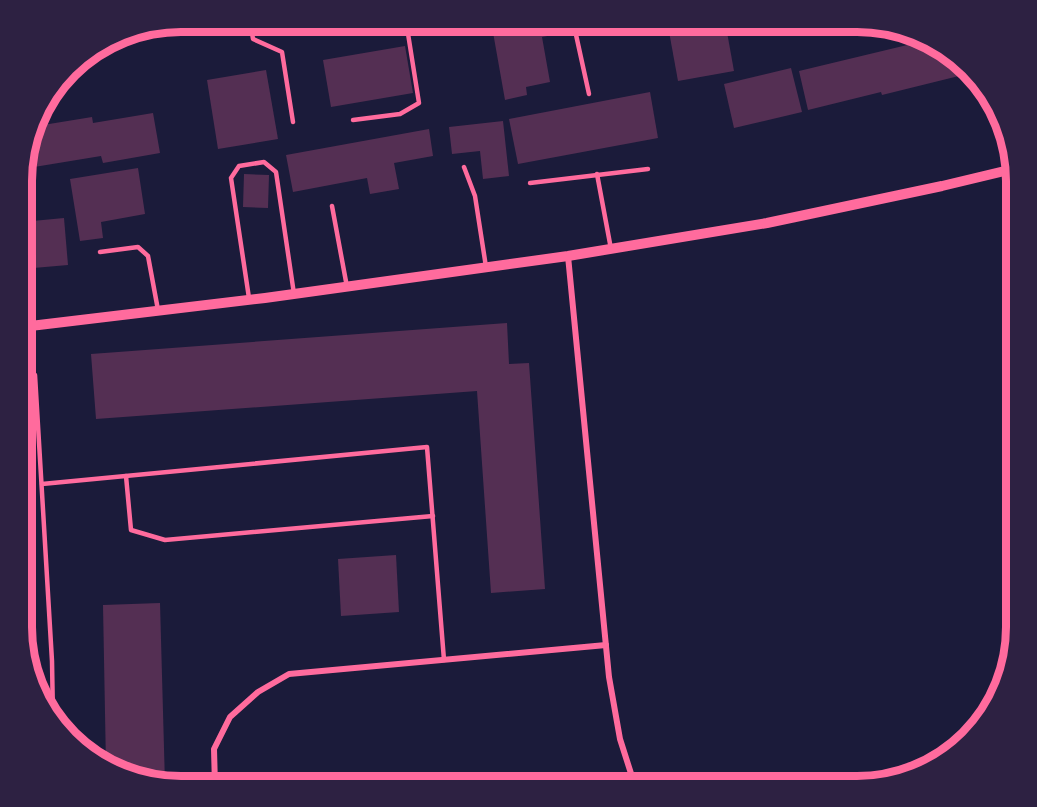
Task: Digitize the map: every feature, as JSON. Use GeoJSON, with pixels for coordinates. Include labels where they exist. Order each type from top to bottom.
{"type":"FeatureCollection","features":[{"type":"Feature","properties":{"kind":"street"},"geometry":{"type":"LineString","coordinates":[[32,326],[249,300],[611,249],[767,223],[1005,171]]}},
{"type":"Feature","properties":{"kind":"street"},"geometry":{"type":"LineString","coordinates":[[567,256],[609,677],[620,740],[632,776]]}},
{"type":"Feature","properties":{"kind":"street"},"geometry":{"type":"LineString","coordinates":[[215,775],[214,748],[230,717],[258,692],[289,674],[606,645]]}},
{"type":"Feature","properties":{"kind":"lane"},"geometry":{"type":"LineString","coordinates":[[252,32],[253,39],[282,52],[293,122]]}},
{"type":"Feature","properties":{"kind":"lane"},"geometry":{"type":"LineString","coordinates":[[353,120],[400,114],[419,103],[408,32]]}},
{"type":"Feature","properties":{"kind":"lane"},"geometry":{"type":"LineString","coordinates":[[575,32],[589,94]]}},
{"type":"Feature","properties":{"kind":"lane"},"geometry":{"type":"LineString","coordinates":[[249,300],[231,178],[239,166],[264,162],[276,172],[294,294]]}},
{"type":"Feature","properties":{"kind":"lane"},"geometry":{"type":"LineString","coordinates":[[464,167],[475,196],[486,267]]}},
{"type":"Feature","properties":{"kind":"lane"},"geometry":{"type":"LineString","coordinates":[[530,183],[648,169]]}},
{"type":"Feature","properties":{"kind":"lane"},"geometry":{"type":"LineString","coordinates":[[597,174],[611,249]]}},
{"type":"Feature","properties":{"kind":"lane"},"geometry":{"type":"LineString","coordinates":[[332,206],[347,286]]}},
{"type":"Feature","properties":{"kind":"lane"},"geometry":{"type":"LineString","coordinates":[[100,252],[138,247],[148,256],[158,310]]}},
{"type":"Feature","properties":{"kind":"lane"},"geometry":{"type":"LineString","coordinates":[[35,375],[53,702]]}},
{"type":"Feature","properties":{"kind":"lane"},"geometry":{"type":"LineString","coordinates":[[42,484],[427,447],[444,660]]}},
{"type":"Feature","properties":{"kind":"lane"},"geometry":{"type":"LineString","coordinates":[[126,476],[131,530],[165,540],[433,516]]}},
{"type":"Feature","properties":{"kind":"building"},"geometry":{"type":"Polygon","coordinates":[[[493,32],[558,32],[558,34],[542,37],[550,82],[526,87],[527,95],[505,100],[493,32]]]}},
{"type":"Feature","properties":{"kind":"building"},"geometry":{"type":"Polygon","coordinates":[[[669,32],[727,32],[734,71],[678,81],[669,32]]]}},
{"type":"Feature","properties":{"kind":"building"},"geometry":{"type":"Polygon","coordinates":[[[915,43],[939,57],[962,75],[808,110],[799,71],[915,43]]]}},
{"type":"Feature","properties":{"kind":"building"},"geometry":{"type":"Polygon","coordinates":[[[405,46],[413,93],[331,107],[323,60],[405,46]]]}},
{"type":"Feature","properties":{"kind":"building"},"geometry":{"type":"Polygon","coordinates":[[[791,68],[802,112],[734,128],[724,84],[791,68]]]}},
{"type":"Feature","properties":{"kind":"building"},"geometry":{"type":"Polygon","coordinates":[[[266,70],[278,139],[218,149],[207,80],[266,70]]]}},
{"type":"Feature","properties":{"kind":"building"},"geometry":{"type":"Polygon","coordinates":[[[650,92],[658,138],[518,164],[509,119],[650,92]]]}},
{"type":"Feature","properties":{"kind":"building"},"geometry":{"type":"Polygon","coordinates":[[[153,113],[160,153],[103,163],[101,156],[33,167],[34,151],[43,124],[92,117],[93,123],[153,113]]]}},
{"type":"Feature","properties":{"kind":"building"},"geometry":{"type":"Polygon","coordinates":[[[503,121],[509,176],[483,179],[480,151],[452,154],[449,127],[503,121]]]}},
{"type":"Feature","properties":{"kind":"building"},"geometry":{"type":"Polygon","coordinates":[[[429,129],[433,156],[394,163],[399,189],[370,194],[367,178],[293,192],[286,155],[429,129]]]}},
{"type":"Feature","properties":{"kind":"building"},"geometry":{"type":"Polygon","coordinates":[[[138,168],[145,214],[101,222],[103,238],[80,241],[70,179],[138,168]]]}},
{"type":"Feature","properties":{"kind":"building"},"geometry":{"type":"Polygon","coordinates":[[[244,174],[269,175],[268,208],[243,207],[244,174]]]}},
{"type":"Feature","properties":{"kind":"building"},"geometry":{"type":"Polygon","coordinates":[[[64,218],[68,265],[32,268],[32,221],[64,218]]]}},
{"type":"Feature","properties":{"kind":"building"},"geometry":{"type":"Polygon","coordinates":[[[507,323],[509,364],[529,363],[545,589],[491,593],[477,391],[96,419],[91,354],[507,323]]]}},
{"type":"Feature","properties":{"kind":"building"},"geometry":{"type":"Polygon","coordinates":[[[396,555],[399,612],[341,616],[338,559],[396,555]]]}},
{"type":"Feature","properties":{"kind":"building"},"geometry":{"type":"Polygon","coordinates":[[[160,603],[165,774],[151,773],[106,756],[103,605],[160,603]]]}}]}
